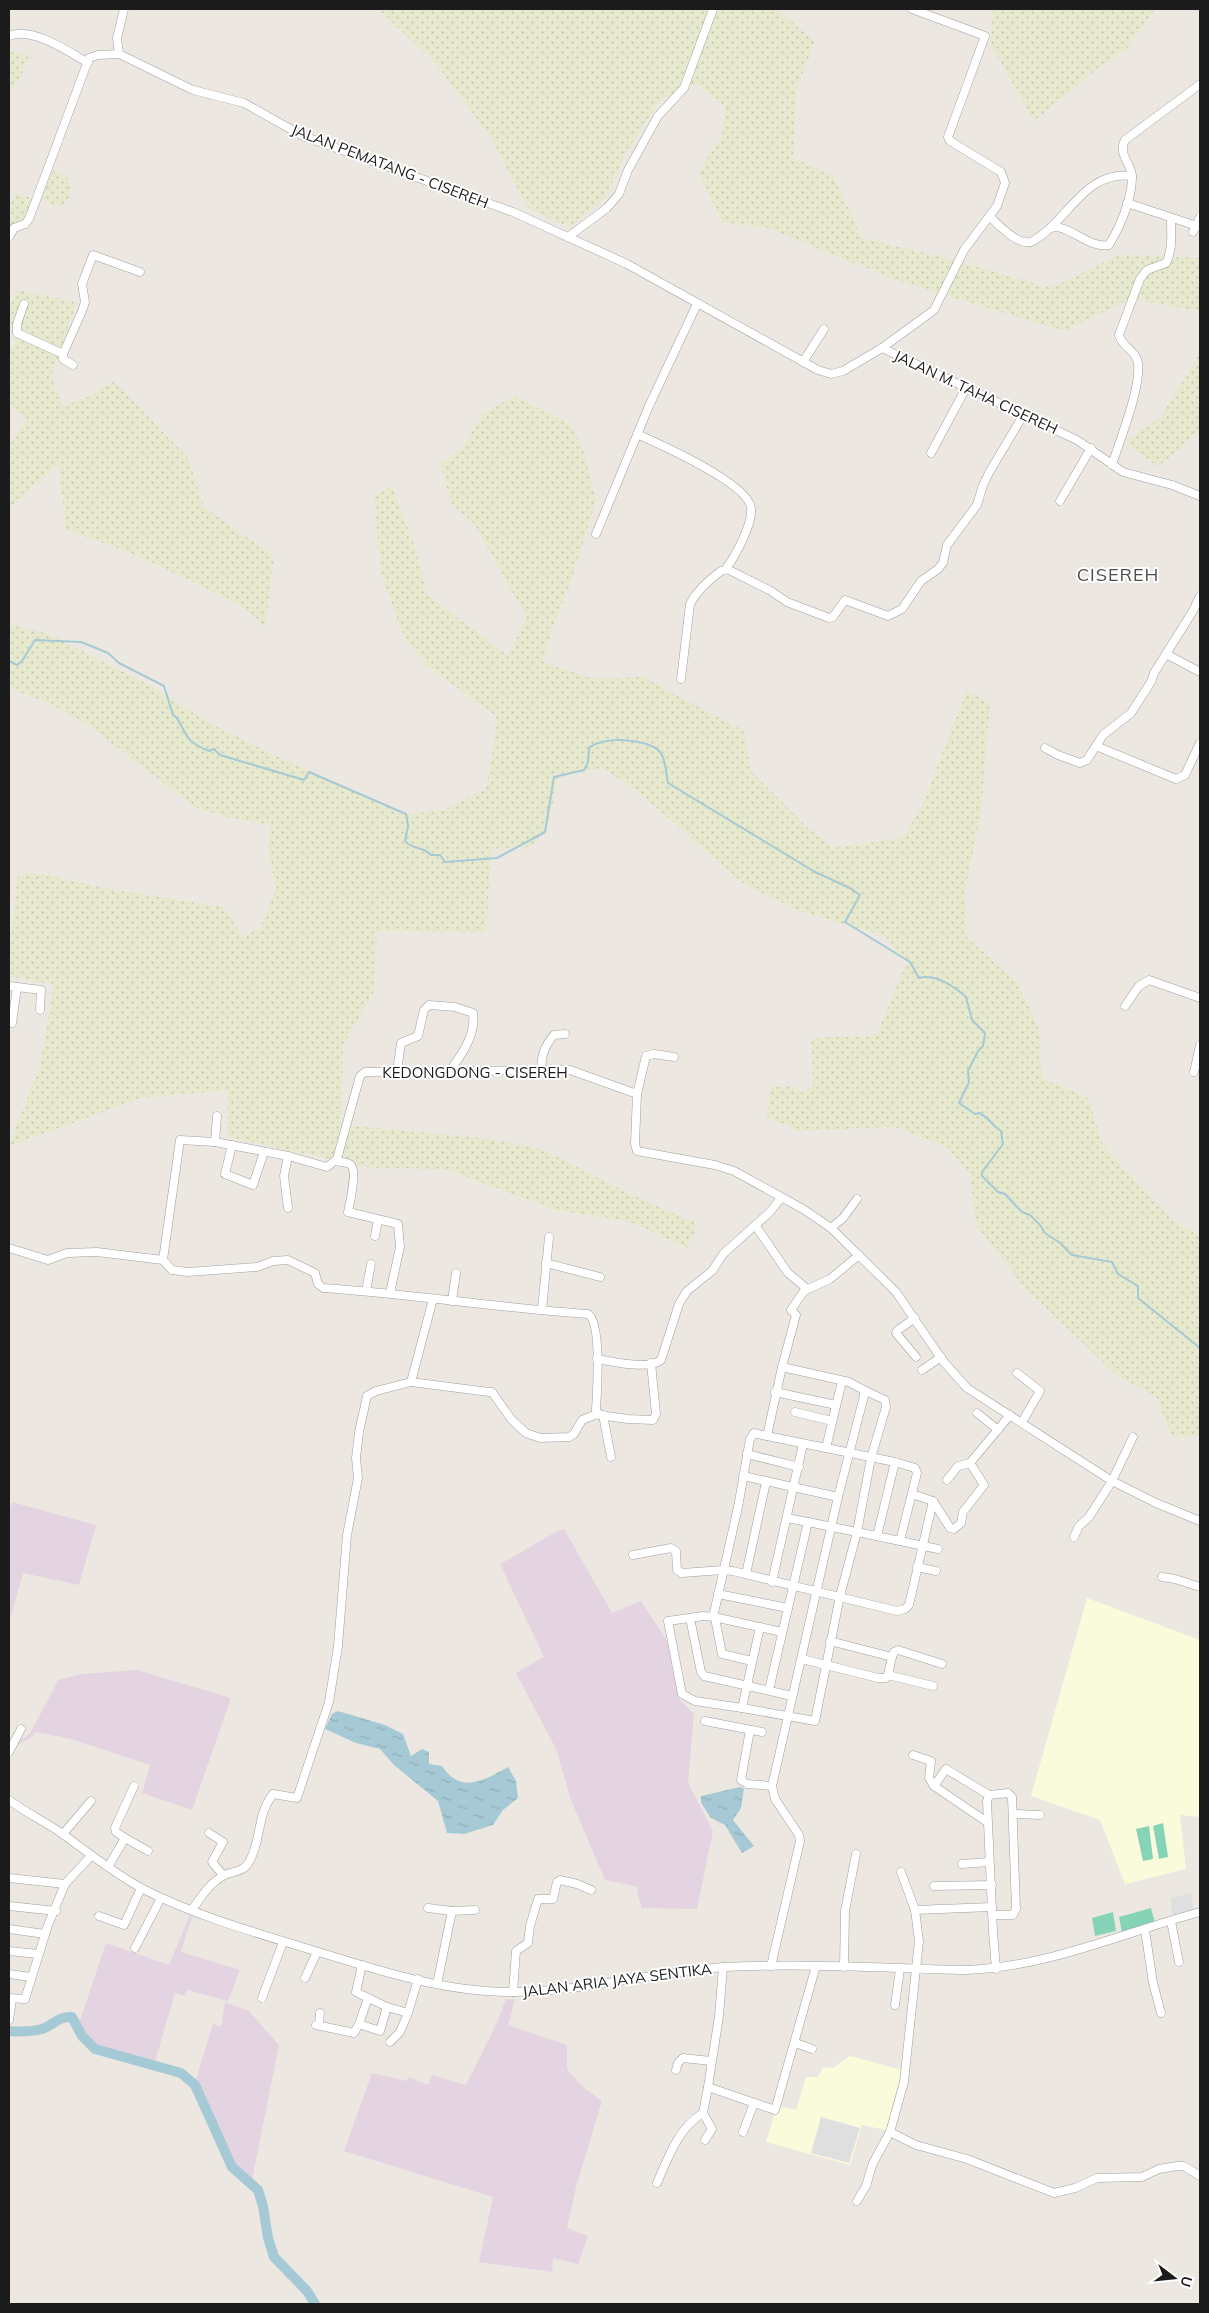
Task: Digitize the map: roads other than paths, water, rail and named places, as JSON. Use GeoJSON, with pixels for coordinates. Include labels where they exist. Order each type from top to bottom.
{"type":"FeatureCollection","features":[{"type":"Feature","properties":{"kind":"street"},"geometry":{"type":"LineString","coordinates":[[9,237],[13,228],[25,224],[29,219],[89,58],[119,54],[117,38],[124,9]]}},
{"type":"Feature","properties":{"kind":"street"},"geometry":{"type":"LineString","coordinates":[[568,237],[607,208],[619,194],[628,170],[658,116],[684,88],[713,9]]}},
{"type":"Feature","properties":{"kind":"street"},"geometry":{"type":"LineString","coordinates":[[882,348],[934,310],[964,250],[990,217],[1004,190],[1004,177],[975,154],[950,141],[948,137],[985,36],[912,9]]}},
{"type":"Feature","properties":{"kind":"street"},"geometry":{"type":"LineString","coordinates":[[9,36],[21,32],[46,40],[88,62]]}},
{"type":"Feature","properties":{"kind":"street","name":"JALAN PEMATANG - CISEREH"},"geometry":{"type":"LineString","coordinates":[[119,54],[193,90],[244,103],[303,136],[513,212],[568,237]]}},
{"type":"Feature","properties":{"kind":"street"},"geometry":{"type":"LineString","coordinates":[[1051,228],[1058,228],[1097,245],[1109,245],[1127,203],[1132,176],[1122,151],[1124,140],[1199,85]]}},
{"type":"Feature","properties":{"kind":"street"},"geometry":{"type":"LineString","coordinates":[[990,217],[1016,238],[1026,243],[1036,239],[1051,228],[1081,193],[1113,175],[1132,176]]}},
{"type":"Feature","properties":{"kind":"street"},"geometry":{"type":"LineString","coordinates":[[1127,203],[1196,228],[1200,217]]}},
{"type":"Feature","properties":{"kind":"street"},"geometry":{"type":"LineString","coordinates":[[1112,465],[1132,399],[1138,371],[1138,361],[1134,353],[1121,341],[1120,335],[1140,279],[1147,270],[1166,263],[1168,259],[1171,247],[1171,219]]}},
{"type":"Feature","properties":{"kind":"street","name":"JALAN M. TAHA CISEREH"},"geometry":{"type":"LineString","coordinates":[[568,237],[634,267],[676,290],[696,304],[824,373],[831,374],[843,370],[882,348],[1024,414],[1091,448],[1123,472],[1172,485],[1200,496]]}},
{"type":"Feature","properties":{"kind":"street"},"geometry":{"type":"LineString","coordinates":[[73,365],[64,359],[63,354],[85,302],[82,284],[93,255],[140,272]]}},
{"type":"Feature","properties":{"kind":"street"},"geometry":{"type":"LineString","coordinates":[[24,304],[16,330],[19,334],[63,354]]}},
{"type":"Feature","properties":{"kind":"street"},"geometry":{"type":"LineString","coordinates":[[596,534],[667,365],[696,304]]}},
{"type":"Feature","properties":{"kind":"street"},"geometry":{"type":"LineString","coordinates":[[9,320],[17,324]]}},
{"type":"Feature","properties":{"kind":"street"},"geometry":{"type":"LineString","coordinates":[[803,362],[824,329]]}},
{"type":"Feature","properties":{"kind":"street"},"geometry":{"type":"LineString","coordinates":[[931,453],[966,388]]}},
{"type":"Feature","properties":{"kind":"street"},"geometry":{"type":"LineString","coordinates":[[726,569],[771,591],[788,602],[829,618],[833,617],[845,600],[888,616],[897,613],[908,601],[921,581],[943,563],[947,545],[977,505],[983,485],[990,471],[1024,414]]}},
{"type":"Feature","properties":{"kind":"street"},"geometry":{"type":"LineString","coordinates":[[637,434],[698,462],[736,490],[749,503],[751,508],[748,528],[726,569],[695,594],[690,604],[681,679]]}},
{"type":"Feature","properties":{"kind":"street"},"geometry":{"type":"LineString","coordinates":[[1060,501],[1091,448]]}},
{"type":"Feature","properties":{"kind":"street"},"geometry":{"type":"LineString","coordinates":[[1045,748],[1080,763],[1091,756],[1103,735],[1131,713],[1193,611],[1200,596]]}},
{"type":"Feature","properties":{"kind":"street"},"geometry":{"type":"LineString","coordinates":[[1166,654],[1200,672]]}},
{"type":"Feature","properties":{"kind":"street"},"geometry":{"type":"LineString","coordinates":[[1096,746],[1176,779],[1183,778],[1200,743]]}},
{"type":"Feature","properties":{"kind":"street"},"geometry":{"type":"LineString","coordinates":[[1125,1006],[1138,986],[1149,980],[1200,998]]}},
{"type":"Feature","properties":{"kind":"street"},"geometry":{"type":"LineString","coordinates":[[12,1023],[13,987],[42,991],[40,1010]]}},
{"type":"Feature","properties":{"kind":"street"},"geometry":{"type":"LineString","coordinates":[[397,1071],[400,1042],[418,1036],[424,1010],[429,1005],[455,1007],[473,1013],[472,1029],[467,1047],[450,1070]]}},
{"type":"Feature","properties":{"kind":"street"},"geometry":{"type":"LineString","coordinates":[[541,1069],[542,1052],[545,1045],[554,1035],[565,1034]]}},
{"type":"Feature","properties":{"kind":"street"},"geometry":{"type":"LineString","coordinates":[[1194,1072],[1200,1045]]}},
{"type":"Feature","properties":{"kind":"street"},"geometry":{"type":"LineString","coordinates":[[674,1057],[654,1054],[646,1056],[637,1094],[635,1144],[637,1151],[721,1167],[751,1178],[781,1198],[803,1209],[831,1228],[896,1292],[941,1357],[967,1388],[1022,1422],[1076,1460],[1112,1481],[1156,1503],[1200,1521]]}},
{"type":"Feature","properties":{"kind":"street","name":"KEDONGDONG - CISEREH"},"geometry":{"type":"LineString","coordinates":[[336,1161],[360,1076],[365,1072],[570,1070],[637,1094]]}},
{"type":"Feature","properties":{"kind":"street"},"geometry":{"type":"LineString","coordinates":[[215,1142],[217,1116]]}},
{"type":"Feature","properties":{"kind":"street"},"geometry":{"type":"LineString","coordinates":[[163,1260],[178,1142],[182,1139],[215,1142],[288,1156],[326,1167],[336,1161],[349,1163],[353,1167],[354,1176],[348,1212],[354,1215],[373,1216],[378,1220],[398,1224],[401,1238],[390,1292]]}},
{"type":"Feature","properties":{"kind":"street"},"geometry":{"type":"LineString","coordinates":[[232,1145],[225,1174],[253,1185],[264,1152]]}},
{"type":"Feature","properties":{"kind":"street"},"geometry":{"type":"LineString","coordinates":[[288,1156],[284,1176],[288,1208]]}},
{"type":"Feature","properties":{"kind":"street"},"geometry":{"type":"LineString","coordinates":[[597,1359],[630,1364],[658,1363],[661,1360],[679,1304],[687,1291],[712,1272],[724,1253],[781,1198]]}},
{"type":"Feature","properties":{"kind":"street"},"geometry":{"type":"LineString","coordinates":[[831,1228],[843,1218],[857,1199]]}},
{"type":"Feature","properties":{"kind":"street"},"geometry":{"type":"LineString","coordinates":[[375,1236],[378,1220]]}},
{"type":"Feature","properties":{"kind":"street"},"geometry":{"type":"LineString","coordinates":[[755,1225],[788,1272],[806,1290]]}},
{"type":"Feature","properties":{"kind":"street"},"geometry":{"type":"LineString","coordinates":[[542,1310],[549,1238]]}},
{"type":"Feature","properties":{"kind":"street"},"geometry":{"type":"LineString","coordinates":[[9,1248],[48,1260],[67,1253],[97,1252],[163,1260],[172,1270],[188,1272],[257,1268],[273,1261],[288,1260],[315,1273],[318,1284],[323,1288],[390,1292],[433,1299],[588,1314],[594,1322],[600,1414],[611,1457]]}},
{"type":"Feature","properties":{"kind":"street"},"geometry":{"type":"LineString","coordinates":[[767,1436],[775,1392],[796,1315],[790,1310],[806,1290],[830,1279],[859,1255]]}},
{"type":"Feature","properties":{"kind":"street"},"geometry":{"type":"LineString","coordinates":[[546,1263],[600,1277]]}},
{"type":"Feature","properties":{"kind":"street"},"geometry":{"type":"LineString","coordinates":[[366,1291],[371,1264]]}},
{"type":"Feature","properties":{"kind":"street"},"geometry":{"type":"LineString","coordinates":[[452,1301],[456,1273]]}},
{"type":"Feature","properties":{"kind":"street"},"geometry":{"type":"LineString","coordinates":[[411,1382],[433,1299]]}},
{"type":"Feature","properties":{"kind":"street"},"geometry":{"type":"LineString","coordinates":[[915,1318],[896,1333],[916,1357]]}},
{"type":"Feature","properties":{"kind":"street"},"geometry":{"type":"LineString","coordinates":[[922,1370],[941,1357]]}},
{"type":"Feature","properties":{"kind":"street"},"geometry":{"type":"LineString","coordinates":[[192,1910],[207,1890],[223,1875],[241,1871],[248,1864],[256,1844],[260,1818],[273,1794],[297,1798],[329,1702],[335,1667],[348,1535],[358,1478],[356,1458],[363,1404],[367,1396],[376,1391],[411,1382],[492,1392],[511,1419],[526,1433],[540,1438],[559,1439],[574,1434],[582,1420],[600,1414],[653,1420],[656,1417],[651,1363]]}},
{"type":"Feature","properties":{"kind":"street"},"geometry":{"type":"LineString","coordinates":[[782,1367],[842,1381],[882,1397],[885,1403],[857,1532],[840,1596],[815,1721],[742,1708],[694,1702],[682,1694],[667,1623],[670,1620],[714,1618],[782,1632]]}},
{"type":"Feature","properties":{"kind":"street"},"geometry":{"type":"LineString","coordinates":[[1017,1373],[1040,1390],[1022,1422]]}},
{"type":"Feature","properties":{"kind":"street"},"geometry":{"type":"LineString","coordinates":[[826,1448],[842,1381]]}},
{"type":"Feature","properties":{"kind":"street"},"geometry":{"type":"LineString","coordinates":[[771,1966],[800,1840],[799,1834],[775,1800],[772,1786],[864,1390]]}},
{"type":"Feature","properties":{"kind":"street"},"geometry":{"type":"LineString","coordinates":[[775,1392],[836,1405]]}},
{"type":"Feature","properties":{"kind":"street"},"geometry":{"type":"LineString","coordinates":[[795,1412],[832,1421]]}},
{"type":"Feature","properties":{"kind":"street"},"geometry":{"type":"LineString","coordinates":[[977,1413],[998,1430]]}},
{"type":"Feature","properties":{"kind":"street"},"geometry":{"type":"LineString","coordinates":[[946,1480],[958,1466],[970,1463],[1010,1416]]}},
{"type":"Feature","properties":{"kind":"street"},"geometry":{"type":"LineString","coordinates":[[752,1661],[722,1654],[714,1618],[752,1434],[895,1462],[915,1468],[917,1473],[900,1541]]}},
{"type":"Feature","properties":{"kind":"street"},"geometry":{"type":"LineString","coordinates":[[1074,1537],[1079,1526],[1089,1517],[1112,1481],[1133,1437]]}},
{"type":"Feature","properties":{"kind":"street"},"geometry":{"type":"LineString","coordinates":[[772,1582],[803,1444]]}},
{"type":"Feature","properties":{"kind":"street"},"geometry":{"type":"LineString","coordinates":[[747,1454],[799,1467]]}},
{"type":"Feature","properties":{"kind":"street"},"geometry":{"type":"LineString","coordinates":[[877,1536],[895,1462]]}},
{"type":"Feature","properties":{"kind":"street"},"geometry":{"type":"LineString","coordinates":[[912,1494],[933,1501],[950,1528],[954,1529],[960,1525],[963,1512],[984,1485],[970,1463]]}},
{"type":"Feature","properties":{"kind":"street"},"geometry":{"type":"LineString","coordinates":[[743,1476],[838,1497]]}},
{"type":"Feature","properties":{"kind":"street"},"geometry":{"type":"LineString","coordinates":[[746,1574],[766,1482]]}},
{"type":"Feature","properties":{"kind":"street"},"geometry":{"type":"LineString","coordinates":[[633,1555],[671,1548],[676,1551],[677,1570],[680,1572],[723,1570],[746,1574],[772,1582],[840,1596],[897,1611],[905,1609],[908,1605],[933,1501]]}},
{"type":"Feature","properties":{"kind":"street"},"geometry":{"type":"LineString","coordinates":[[787,1518],[922,1545],[938,1550]]}},
{"type":"Feature","properties":{"kind":"street"},"geometry":{"type":"LineString","coordinates":[[770,1690],[808,1522]]}},
{"type":"Feature","properties":{"kind":"street"},"geometry":{"type":"LineString","coordinates":[[917,1567],[936,1571]]}},
{"type":"Feature","properties":{"kind":"street"},"geometry":{"type":"LineString","coordinates":[[1162,1577],[1200,1587]]}},
{"type":"Feature","properties":{"kind":"street"},"geometry":{"type":"LineString","coordinates":[[718,1594],[788,1608]]}},
{"type":"Feature","properties":{"kind":"street"},"geometry":{"type":"LineString","coordinates":[[690,1618],[702,1675],[792,1696]]}},
{"type":"Feature","properties":{"kind":"street"},"geometry":{"type":"LineString","coordinates":[[742,1708],[760,1627]]}},
{"type":"Feature","properties":{"kind":"street"},"geometry":{"type":"LineString","coordinates":[[830,1642],[892,1657]]}},
{"type":"Feature","properties":{"kind":"street"},"geometry":{"type":"LineString","coordinates":[[802,1659],[878,1678],[886,1678],[894,1652],[898,1650],[942,1664]]}},
{"type":"Feature","properties":{"kind":"street"},"geometry":{"type":"LineString","coordinates":[[888,1675],[933,1686]]}},
{"type":"Feature","properties":{"kind":"street"},"geometry":{"type":"LineString","coordinates":[[705,1721],[762,1732]]}},
{"type":"Feature","properties":{"kind":"street"},"geometry":{"type":"LineString","coordinates":[[9,1752],[21,1729]]}},
{"type":"Feature","properties":{"kind":"street"},"geometry":{"type":"LineString","coordinates":[[750,1730],[741,1780],[747,1784],[772,1786]]}},
{"type":"Feature","properties":{"kind":"street"},"geometry":{"type":"LineString","coordinates":[[913,1755],[932,1761],[929,1778],[934,1786],[987,1822]]}},
{"type":"Feature","properties":{"kind":"street"},"geometry":{"type":"LineString","coordinates":[[915,1910],[992,1911],[1013,1915],[1016,1909],[1013,1814],[1010,1795],[989,1795],[946,1769],[934,1786]]}},
{"type":"Feature","properties":{"kind":"street"},"geometry":{"type":"LineString","coordinates":[[134,1786],[115,1828],[116,1832],[148,1851]]}},
{"type":"Feature","properties":{"kind":"street"},"geometry":{"type":"LineString","coordinates":[[989,1795],[987,1822],[996,1969]]}},
{"type":"Feature","properties":{"kind":"street"},"geometry":{"type":"LineString","coordinates":[[63,1834],[91,1801]]}},
{"type":"Feature","properties":{"kind":"street","name":"JALAN ARIA JAYA SENTIKA"},"geometry":{"type":"LineString","coordinates":[[10,1804],[63,1834],[92,1856],[141,1888],[230,1926],[418,1980],[437,1984],[513,1992],[558,1989],[723,1967],[816,1966],[900,1969],[996,1969],[1048,1959],[1200,1912]]}},
{"type":"Feature","properties":{"kind":"street"},"geometry":{"type":"LineString","coordinates":[[1013,1814],[1040,1815]]}},
{"type":"Feature","properties":{"kind":"street"},"geometry":{"type":"LineString","coordinates":[[209,1833],[223,1842],[212,1862],[223,1875]]}},
{"type":"Feature","properties":{"kind":"street"},"geometry":{"type":"LineString","coordinates":[[108,1867],[125,1838]]}},
{"type":"Feature","properties":{"kind":"street"},"geometry":{"type":"LineString","coordinates":[[844,1967],[845,1911],[856,1854]]}},
{"type":"Feature","properties":{"kind":"street"},"geometry":{"type":"LineString","coordinates":[[9,2020],[10,1998],[25,1999],[38,1954],[65,1884],[92,1856]]}},
{"type":"Feature","properties":{"kind":"street"},"geometry":{"type":"LineString","coordinates":[[962,1864],[989,1862]]}},
{"type":"Feature","properties":{"kind":"street"},"geometry":{"type":"LineString","coordinates":[[857,2201],[868,2182],[874,2162],[890,2132],[904,2082],[913,2008],[915,1969],[920,1940],[915,1910],[901,1872]]}},
{"type":"Feature","properties":{"kind":"street"},"geometry":{"type":"LineString","coordinates":[[9,1878],[65,1884]]}},
{"type":"Feature","properties":{"kind":"street"},"geometry":{"type":"LineString","coordinates":[[513,1992],[516,1951],[528,1943],[530,1926],[538,1899],[553,1899],[560,1880],[591,1890]]}},
{"type":"Feature","properties":{"kind":"street"},"geometry":{"type":"LineString","coordinates":[[934,1886],[992,1885]]}},
{"type":"Feature","properties":{"kind":"street"},"geometry":{"type":"LineString","coordinates":[[99,1916],[124,1925],[141,1888]]}},
{"type":"Feature","properties":{"kind":"street"},"geometry":{"type":"LineString","coordinates":[[135,1948],[161,1898]]}},
{"type":"Feature","properties":{"kind":"street"},"geometry":{"type":"LineString","coordinates":[[9,1906],[56,1911]]}},
{"type":"Feature","properties":{"kind":"street"},"geometry":{"type":"LineString","coordinates":[[428,1908],[452,1911],[475,1910]]}},
{"type":"Feature","properties":{"kind":"street"},"geometry":{"type":"LineString","coordinates":[[437,1984],[452,1911]]}},
{"type":"Feature","properties":{"kind":"street"},"geometry":{"type":"LineString","coordinates":[[1171,1921],[1179,1962]]}},
{"type":"Feature","properties":{"kind":"street"},"geometry":{"type":"LineString","coordinates":[[9,1929],[45,1934]]}},
{"type":"Feature","properties":{"kind":"street"},"geometry":{"type":"LineString","coordinates":[[1145,1930],[1153,1982],[1161,2013]]}},
{"type":"Feature","properties":{"kind":"street"},"geometry":{"type":"LineString","coordinates":[[262,1998],[283,1942]]}},
{"type":"Feature","properties":{"kind":"street"},"geometry":{"type":"LineString","coordinates":[[9,1951],[38,1954]]}},
{"type":"Feature","properties":{"kind":"street"},"geometry":{"type":"LineString","coordinates":[[305,1978],[317,1952]]}},
{"type":"Feature","properties":{"kind":"street"},"geometry":{"type":"LineString","coordinates":[[362,1965],[355,1990],[387,2007],[408,2013]]}},
{"type":"Feature","properties":{"kind":"street"},"geometry":{"type":"LineString","coordinates":[[708,2087],[775,2110],[796,2043],[816,1966]]}},
{"type":"Feature","properties":{"kind":"street"},"geometry":{"type":"LineString","coordinates":[[704,2140],[712,2129],[703,2113],[719,2016],[723,1967]]}},
{"type":"Feature","properties":{"kind":"street"},"geometry":{"type":"LineString","coordinates":[[895,2005],[900,1969]]}},
{"type":"Feature","properties":{"kind":"street"},"geometry":{"type":"LineString","coordinates":[[9,1974],[31,1977]]}},
{"type":"Feature","properties":{"kind":"street"},"geometry":{"type":"LineString","coordinates":[[390,2042],[400,2032],[418,1980]]}},
{"type":"Feature","properties":{"kind":"street"},"geometry":{"type":"LineString","coordinates":[[320,2013],[318,2025],[354,2033],[368,1998]]}},
{"type":"Feature","properties":{"kind":"street"},"geometry":{"type":"LineString","coordinates":[[359,2024],[380,2031],[387,2007]]}},
{"type":"Feature","properties":{"kind":"street"},"geometry":{"type":"LineString","coordinates":[[796,2043],[812,2049]]}},
{"type":"Feature","properties":{"kind":"street"},"geometry":{"type":"LineString","coordinates":[[676,2070],[678,2063],[683,2058],[711,2061]]}},
{"type":"Feature","properties":{"kind":"street"},"geometry":{"type":"LineString","coordinates":[[743,2132],[754,2103]]}},
{"type":"Feature","properties":{"kind":"street"},"geometry":{"type":"LineString","coordinates":[[656,2183],[677,2140],[694,2120],[703,2113]]}},
{"type":"Feature","properties":{"kind":"street"},"geometry":{"type":"LineString","coordinates":[[890,2132],[916,2145],[967,2159],[1054,2193],[1075,2188],[1097,2178],[1142,2177],[1159,2169],[1176,2166],[1184,2166],[1200,2176]]}},
{"type":"Feature","properties":{"kind":"water"},"geometry":{"type":"Polygon","coordinates":[[[338,1711],[385,1725],[403,1734],[411,1756],[422,1749],[429,1752],[429,1764],[442,1766],[449,1775],[457,1780],[473,1782],[482,1780],[508,1767],[516,1781],[518,1798],[503,1810],[493,1825],[464,1834],[447,1833],[438,1801],[394,1765],[380,1749],[356,1743],[325,1729],[332,1714],[338,1711]]]}},
{"type":"Feature","properties":{"kind":"water"},"geometry":{"type":"Polygon","coordinates":[[[740,1787],[744,1789],[741,1808],[733,1820],[754,1846],[742,1853],[725,1825],[711,1818],[701,1803],[701,1796],[740,1787]]]}},
{"type":"Feature","properties":{"kind":"waterway"},"geometry":{"type":"LineString","coordinates":[[9,661],[17,665],[22,661],[35,640],[81,642],[108,653],[119,663],[164,686],[173,715],[177,718],[189,739],[196,745],[209,751],[214,749],[220,755],[304,780],[309,772],[406,814],[408,826],[405,841],[411,846],[425,850],[431,855],[440,855],[445,862],[497,858],[545,832],[554,777],[584,770],[588,762],[589,748],[595,744],[625,740],[636,741],[654,747],[664,759],[668,783],[815,872],[850,888],[860,895],[845,922],[910,962],[919,978],[932,977],[938,979],[951,985],[966,997],[972,1020],[985,1033],[983,1046],[978,1051],[968,1071],[969,1082],[959,1103],[975,1114],[983,1115],[1001,1131],[1003,1144],[982,1172],[982,1176],[998,1192],[1005,1194],[1022,1212],[1030,1215],[1045,1233],[1060,1243],[1072,1255],[1112,1262],[1118,1274],[1138,1286],[1138,1298],[1200,1348]]}},
{"type":"Feature","properties":{"kind":"waterway"},"geometry":{"type":"LineString","coordinates":[[9,2031],[38,2030],[63,2018],[72,2017],[82,2036],[95,2049],[181,2073],[195,2085],[232,2167],[258,2190],[274,2257],[307,2291],[315,2304]]}},
{"type":"Feature","properties":{"kind":"district","name":"CISEREH"},"geometry":{"type":"Point","coordinates":[1118,574]}}]}
